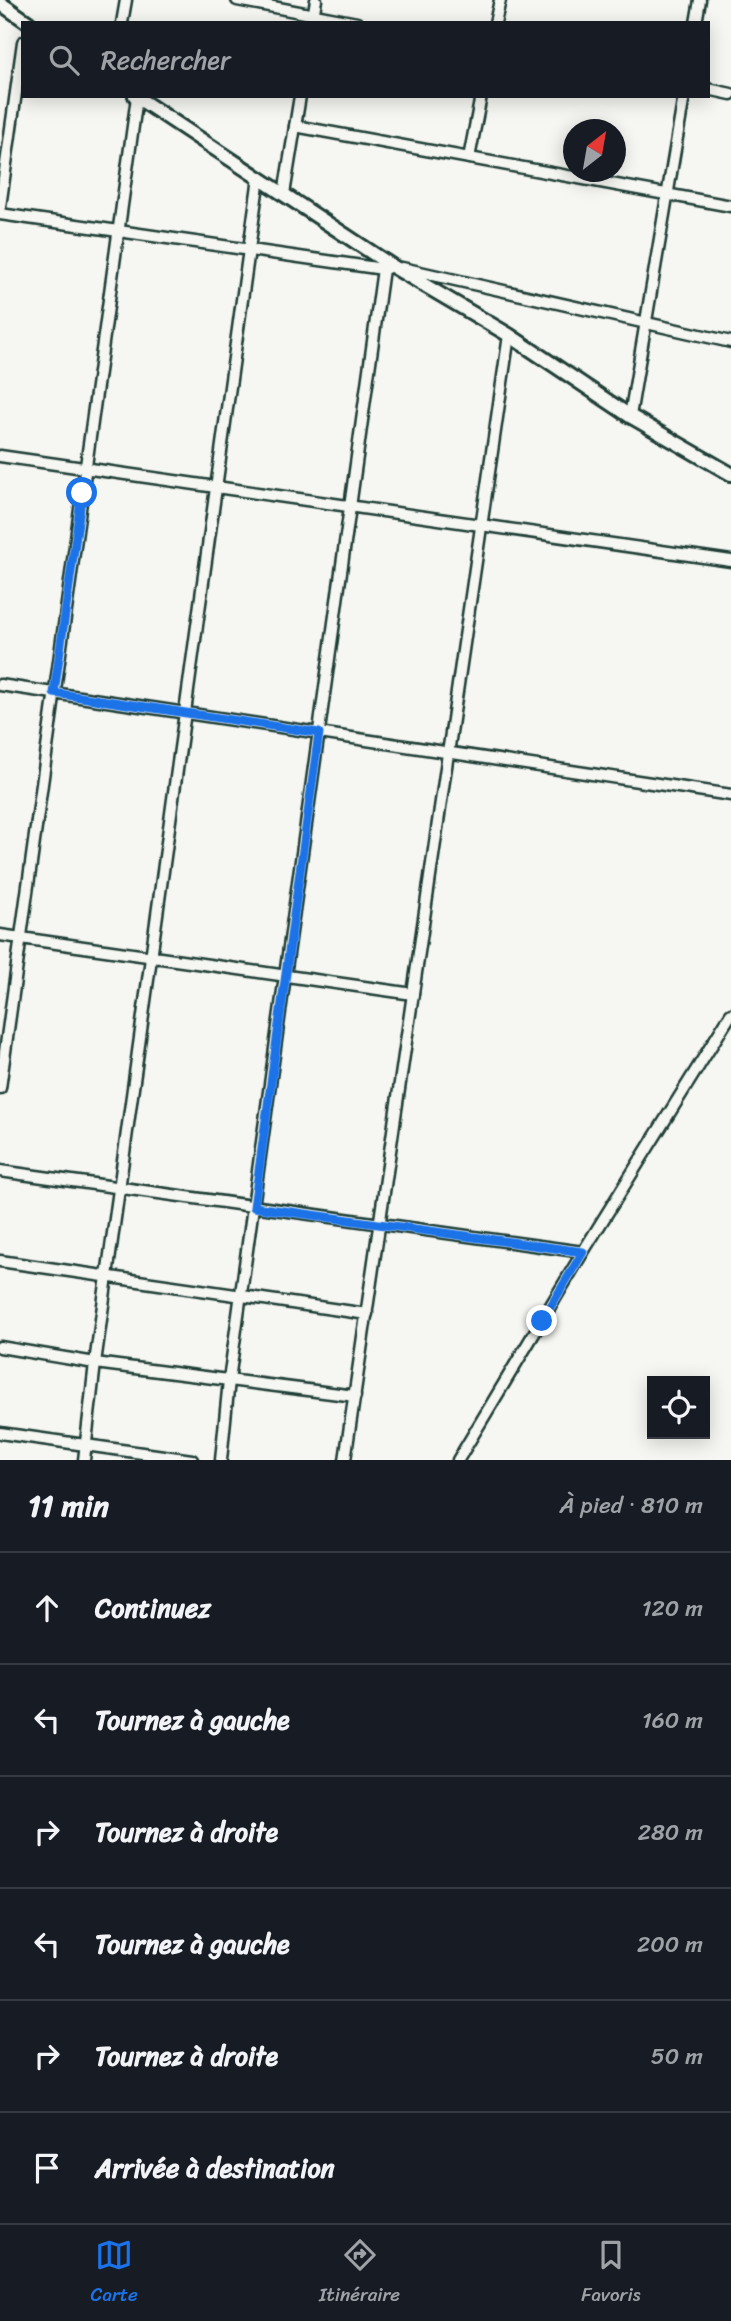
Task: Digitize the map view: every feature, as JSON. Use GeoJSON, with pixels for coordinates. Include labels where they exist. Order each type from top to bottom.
{"type":"FeatureCollection","features":[{"type":"Feature","properties":{"kind":"street"},"geometry":{"type":"LineString","coordinates":[[122,21],[126,0]]}},
{"type":"Feature","properties":{"kind":"street"},"geometry":{"type":"LineString","coordinates":[[237,0],[313,19],[335,21]]}},
{"type":"Feature","properties":{"kind":"street"},"geometry":{"type":"LineString","coordinates":[[313,19],[316,0]]}},
{"type":"Feature","properties":{"kind":"street"},"geometry":{"type":"LineString","coordinates":[[495,21],[500,0]]}},
{"type":"Feature","properties":{"kind":"street"},"geometry":{"type":"LineString","coordinates":[[696,21],[699,0]]}},
{"type":"Feature","properties":{"kind":"street"},"geometry":{"type":"LineString","coordinates":[[0,3],[26,21]]}},
{"type":"Feature","properties":{"kind":"street"},"geometry":{"type":"LineString","coordinates":[[0,207],[21,57]]}},
{"type":"Feature","properties":{"kind":"street"},"geometry":{"type":"LineString","coordinates":[[710,89],[731,94]]}},
{"type":"Feature","properties":{"kind":"street"},"geometry":{"type":"LineString","coordinates":[[0,1088],[136,98]]}},
{"type":"Feature","properties":{"kind":"street"},"geometry":{"type":"LineString","coordinates":[[138,98],[259,177],[388,267],[509,335],[630,416],[731,474]]}},
{"type":"Feature","properties":{"kind":"street"},"geometry":{"type":"LineString","coordinates":[[284,194],[300,98]]}},
{"type":"Feature","properties":{"kind":"street"},"geometry":{"type":"LineString","coordinates":[[469,158],[481,98]]}},
{"type":"Feature","properties":{"kind":"street"},"geometry":{"type":"LineString","coordinates":[[630,416],[684,98]]}},
{"type":"Feature","properties":{"kind":"street"},"geometry":{"type":"LineString","coordinates":[[295,126],[731,206]]}},
{"type":"Feature","properties":{"kind":"street"},"geometry":{"type":"LineString","coordinates":[[85,1460],[95,1363],[259,177]]}},
{"type":"Feature","properties":{"kind":"street"},"geometry":{"type":"LineString","coordinates":[[0,214],[388,267],[731,342]]}},
{"type":"Feature","properties":{"kind":"street"},"geometry":{"type":"LineString","coordinates":[[221,1460],[229,1380],[350,506],[388,267]]}},
{"type":"Feature","properties":{"kind":"street"},"geometry":{"type":"LineString","coordinates":[[345,1460],[509,335]]}},
{"type":"Feature","properties":{"kind":"street"},"geometry":{"type":"LineString","coordinates":[[0,456],[731,561]]}},
{"type":"Feature","properties":{"kind":"street"},"geometry":{"type":"LineString","coordinates":[[0,685],[731,795]]}},
{"type":"Feature","properties":{"kind":"street"},"geometry":{"type":"LineString","coordinates":[[0,935],[413,994]]}},
{"type":"Feature","properties":{"kind":"street"},"geometry":{"type":"LineString","coordinates":[[458,1460],[731,1014]]}},
{"type":"Feature","properties":{"kind":"street"},"geometry":{"type":"LineString","coordinates":[[0,1171],[583,1252]]}},
{"type":"Feature","properties":{"kind":"street"},"geometry":{"type":"LineString","coordinates":[[0,1261],[367,1314]]}},
{"type":"Feature","properties":{"kind":"street"},"geometry":{"type":"LineString","coordinates":[[0,1347],[95,1363],[355,1396]]}},
{"type":"Feature","properties":{"kind":"street"},"geometry":{"type":"LineString","coordinates":[[0,1433],[192,1460]]}},
{"type":"Feature","properties":{"kind":"route"},"geometry":{"type":"LineString","coordinates":[[82,493],[54,693],[319,733],[254,1207],[583,1252],[542,1321]]}}]}
